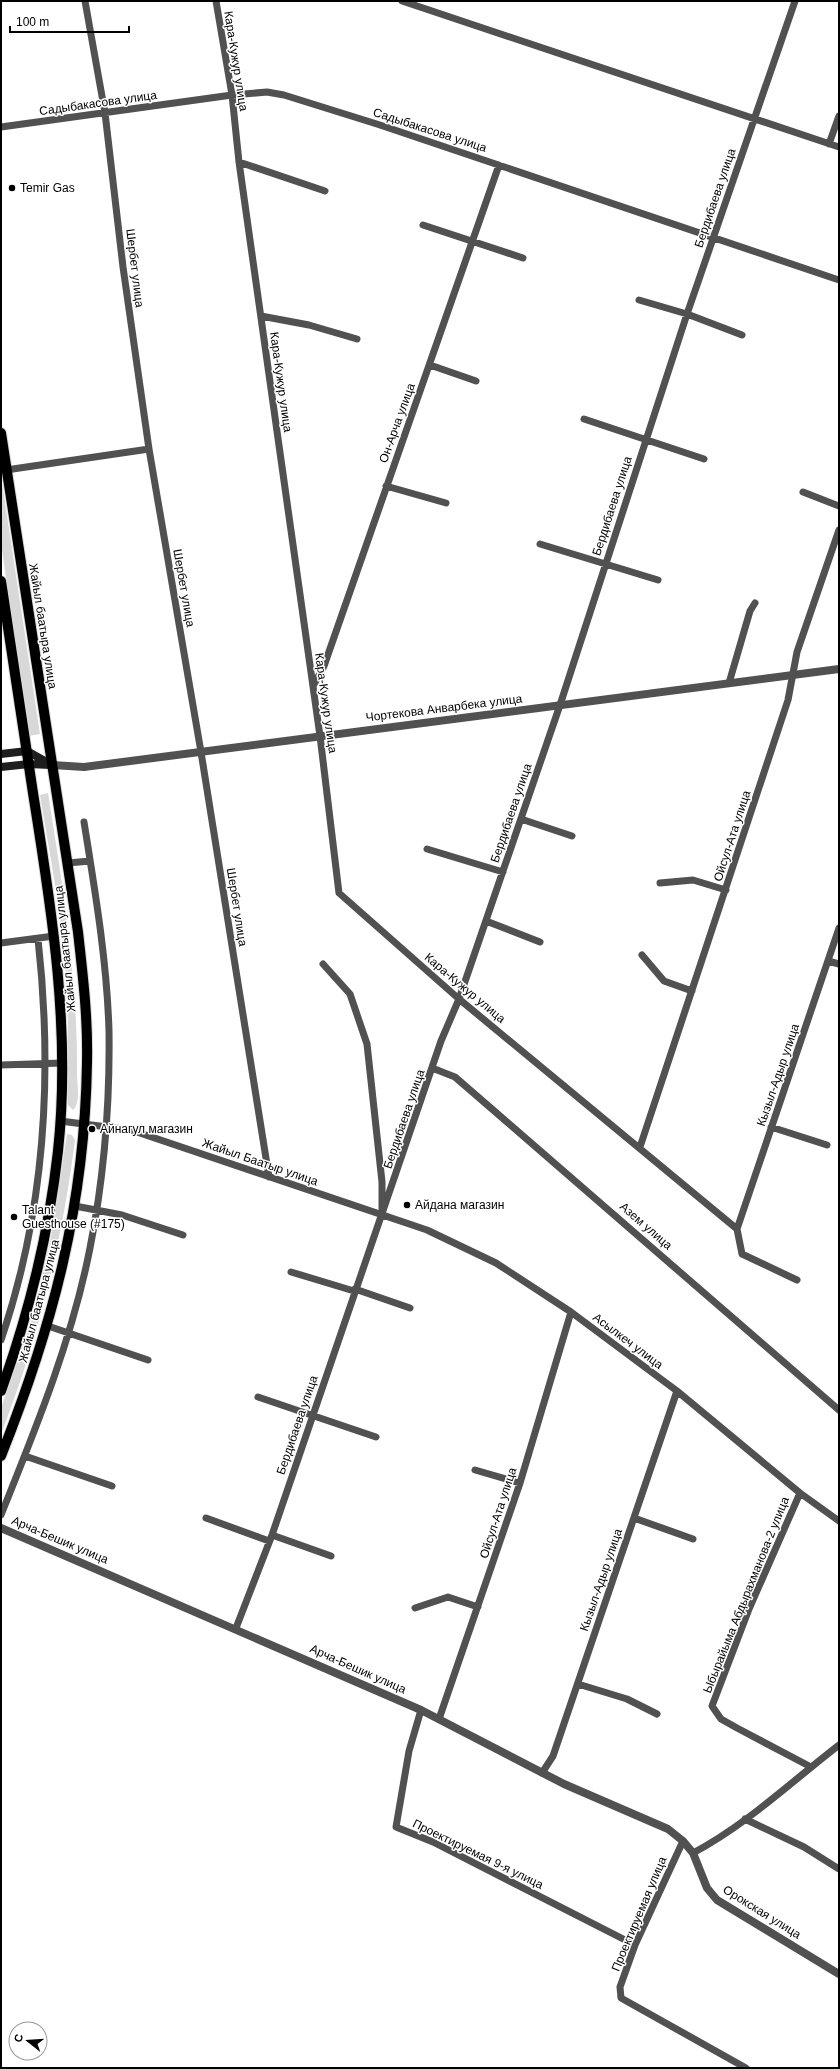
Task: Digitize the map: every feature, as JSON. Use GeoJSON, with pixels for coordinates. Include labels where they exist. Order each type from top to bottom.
{"type":"FeatureCollection","features":[{"type":"Feature","properties":{"kind":"main road","name":"Жайыл баатыра улица"},"geometry":{"type":"LineString","coordinates":[[1,433],[68,863],[85,1002],[87,1062],[84,1124],[75,1206],[61,1274],[48,1326],[24,1398],[1,1456]]}},
{"type":"Feature","properties":{"kind":"main road","name":"Жайыл баатыра улица"},"geometry":{"type":"LineString","coordinates":[[1,581],[54,936],[60,998],[62,1063],[60,1121],[53,1184],[36,1275],[23,1326],[1,1391]]}},
{"type":"Feature","properties":{"kind":"main road"},"geometry":{"type":"LineString","coordinates":[[1,754],[27,751],[52,765]]}},
{"type":"Feature","properties":{"kind":"main road"},"geometry":{"type":"LineString","coordinates":[[1,767],[29,764],[52,765]]}},
{"type":"Feature","properties":{"kind":"street","name":"Шербет улица"},"geometry":{"type":"LineString","coordinates":[[85,1],[105,113],[123,267],[149,449],[201,752],[269,1177]]}},
{"type":"Feature","properties":{"kind":"street","name":"Кара-Кужур улица"},"geometry":{"type":"LineString","coordinates":[[216,1],[232,95],[239,162],[320,736],[339,893],[459,999],[640,1147],[737,1229]]}},
{"type":"Feature","properties":{"kind":"street"},"geometry":{"type":"LineString","coordinates":[[402,1],[754,120],[839,147]]}},
{"type":"Feature","properties":{"kind":"street","name":"Бердибаева улица"},"geometry":{"type":"LineString","coordinates":[[236,1628],[271,1538],[441,1041],[459,999],[503,872],[560,705],[713,236],[795,1]]}},
{"type":"Feature","properties":{"kind":"street","name":"Садыбакасова улица"},"geometry":{"type":"LineString","coordinates":[[1,128],[232,95],[267,92],[284,96],[499,165],[713,236],[839,280]]}},
{"type":"Feature","properties":{"kind":"street"},"geometry":{"type":"LineString","coordinates":[[829,144],[839,116]]}},
{"type":"Feature","properties":{"kind":"street"},"geometry":{"type":"LineString","coordinates":[[239,162],[325,191]]}},
{"type":"Feature","properties":{"kind":"street","name":"Он-Арча улица"},"geometry":{"type":"LineString","coordinates":[[313,686],[324,666],[499,165]]}},
{"type":"Feature","properties":{"kind":"street"},"geometry":{"type":"LineString","coordinates":[[423,225],[523,258]]}},
{"type":"Feature","properties":{"kind":"street"},"geometry":{"type":"LineString","coordinates":[[639,300],[687,314],[742,335]]}},
{"type":"Feature","properties":{"kind":"street"},"geometry":{"type":"LineString","coordinates":[[261,316],[309,325],[356,340]]}},
{"type":"Feature","properties":{"kind":"street"},"geometry":{"type":"LineString","coordinates":[[430,365],[476,381]]}},
{"type":"Feature","properties":{"kind":"street"},"geometry":{"type":"LineString","coordinates":[[584,419],[704,459]]}},
{"type":"Feature","properties":{"kind":"street"},"geometry":{"type":"LineString","coordinates":[[6,470],[149,449]]}},
{"type":"Feature","properties":{"kind":"street"},"geometry":{"type":"LineString","coordinates":[[386,486],[446,502]]}},
{"type":"Feature","properties":{"kind":"street"},"geometry":{"type":"LineString","coordinates":[[802,492],[839,506]]}},
{"type":"Feature","properties":{"kind":"street","name":"Ойсул-Ата улица"},"geometry":{"type":"LineString","coordinates":[[640,1147],[788,700],[797,652],[839,530]]}},
{"type":"Feature","properties":{"kind":"street"},"geometry":{"type":"LineString","coordinates":[[540,544],[658,580]]}},
{"type":"Feature","properties":{"kind":"street"},"geometry":{"type":"LineString","coordinates":[[729,684],[750,611],[755,603]]}},
{"type":"Feature","properties":{"kind":"street","name":"Чортекова Анварбека улица"},"geometry":{"type":"LineString","coordinates":[[52,765],[84,767],[839,669]]}},
{"type":"Feature","properties":{"kind":"street"},"geometry":{"type":"LineString","coordinates":[[521,819],[572,836]]}},
{"type":"Feature","properties":{"kind":"street"},"geometry":{"type":"LineString","coordinates":[[1,1515],[44,1407],[69,1332],[90,1248],[106,1126],[109,1066],[107,1007],[102,943],[84,822]]}},
{"type":"Feature","properties":{"kind":"street"},"geometry":{"type":"LineString","coordinates":[[427,849],[503,872]]}},
{"type":"Feature","properties":{"kind":"street"},"geometry":{"type":"LineString","coordinates":[[68,863],[90,861]]}},
{"type":"Feature","properties":{"kind":"street"},"geometry":{"type":"LineString","coordinates":[[660,883],[693,880],[726,890]]}},
{"type":"Feature","properties":{"kind":"street"},"geometry":{"type":"LineString","coordinates":[[486,921],[540,942]]}},
{"type":"Feature","properties":{"kind":"street","name":"Кызыл-Адыр улица"},"geometry":{"type":"LineString","coordinates":[[737,1229],[839,928]]}},
{"type":"Feature","properties":{"kind":"street"},"geometry":{"type":"LineString","coordinates":[[1,943],[54,936]]}},
{"type":"Feature","properties":{"kind":"street"},"geometry":{"type":"LineString","coordinates":[[1,1340],[20,1272],[32,1218],[43,1132],[46,1063],[44,998],[38,939]]}},
{"type":"Feature","properties":{"kind":"street"},"geometry":{"type":"LineString","coordinates":[[642,955],[664,982],[692,991]]}},
{"type":"Feature","properties":{"kind":"street"},"geometry":{"type":"LineString","coordinates":[[828,961],[839,964]]}},
{"type":"Feature","properties":{"kind":"street"},"geometry":{"type":"LineString","coordinates":[[323,964],[350,994],[367,1044],[382,1182],[382,1216]]}},
{"type":"Feature","properties":{"kind":"street"},"geometry":{"type":"LineString","coordinates":[[1,1065],[62,1063]]}},
{"type":"Feature","properties":{"kind":"street","name":"Азем улица"},"geometry":{"type":"LineString","coordinates":[[432,1068],[455,1077],[839,1410]]}},
{"type":"Feature","properties":{"kind":"street","name":"Жайыл Баатыр улица"},"geometry":{"type":"LineString","coordinates":[[60,1121],[131,1130],[382,1216]]}},
{"type":"Feature","properties":{"kind":"street"},"geometry":{"type":"LineString","coordinates":[[772,1127],[827,1145]]}},
{"type":"Feature","properties":{"kind":"street"},"geometry":{"type":"LineString","coordinates":[[75,1206],[122,1214],[183,1235]]}},
{"type":"Feature","properties":{"kind":"street","name":"Асылкеч улица"},"geometry":{"type":"LineString","coordinates":[[382,1216],[428,1230],[496,1263],[571,1312],[677,1391],[800,1493],[839,1521]]}},
{"type":"Feature","properties":{"kind":"street"},"geometry":{"type":"LineString","coordinates":[[737,1229],[742,1254],[797,1280]]}},
{"type":"Feature","properties":{"kind":"street"},"geometry":{"type":"LineString","coordinates":[[291,1272],[355,1290],[410,1308]]}},
{"type":"Feature","properties":{"kind":"street","name":"Ойсул-Ата улица"},"geometry":{"type":"LineString","coordinates":[[439,1719],[520,1483],[571,1312]]}},
{"type":"Feature","properties":{"kind":"street"},"geometry":{"type":"LineString","coordinates":[[48,1326],[148,1360]]}},
{"type":"Feature","properties":{"kind":"street","name":"Кызыл-Адыр улица"},"geometry":{"type":"LineString","coordinates":[[542,1773],[553,1756],[677,1391]]}},
{"type":"Feature","properties":{"kind":"street"},"geometry":{"type":"LineString","coordinates":[[258,1397],[376,1437]]}},
{"type":"Feature","properties":{"kind":"street"},"geometry":{"type":"LineString","coordinates":[[25,1456],[112,1486]]}},
{"type":"Feature","properties":{"kind":"street"},"geometry":{"type":"LineString","coordinates":[[476,1470],[520,1483]]}},
{"type":"Feature","properties":{"kind":"street","name":"Ыбырайыма Абдырахманова-2 улица"},"geometry":{"type":"LineString","coordinates":[[800,1493],[749,1609],[712,1706],[722,1718],[737,1728],[811,1767]]}},
{"type":"Feature","properties":{"kind":"street"},"geometry":{"type":"LineString","coordinates":[[206,1518],[331,1556]]}},
{"type":"Feature","properties":{"kind":"street"},"geometry":{"type":"LineString","coordinates":[[634,1518],[693,1539]]}},
{"type":"Feature","properties":{"kind":"street","name":"Арча-Бешик улица"},"geometry":{"type":"LineString","coordinates":[[1,1528],[236,1628],[421,1710],[564,1784],[668,1829],[683,1841],[693,1853]]}},
{"type":"Feature","properties":{"kind":"street"},"geometry":{"type":"LineString","coordinates":[[415,1608],[448,1597],[478,1607]]}},
{"type":"Feature","properties":{"kind":"street"},"geometry":{"type":"LineString","coordinates":[[578,1684],[627,1699],[657,1714]]}},
{"type":"Feature","properties":{"kind":"street","name":"Проектируемая 9-я улица"},"geometry":{"type":"LineString","coordinates":[[421,1710],[409,1751],[396,1827],[433,1842],[635,1945]]}},
{"type":"Feature","properties":{"kind":"street"},"geometry":{"type":"LineString","coordinates":[[693,1853],[710,1844],[745,1819],[839,1746]]}},
{"type":"Feature","properties":{"kind":"street"},"geometry":{"type":"LineString","coordinates":[[745,1819],[804,1847],[839,1869]]}},
{"type":"Feature","properties":{"kind":"street","name":"Проектируемая улица"},"geometry":{"type":"LineString","coordinates":[[683,1841],[635,1945],[620,1987],[621,1998],[746,2068]]}},
{"type":"Feature","properties":{"kind":"street","name":"Орокская улица"},"geometry":{"type":"LineString","coordinates":[[693,1853],[707,1888],[717,1900],[839,1974]]}},
{"type":"Feature","properties":{"kind":"shaded area"},"geometry":{"type":"Polygon","coordinates":[[[1,476],[40,734],[29,736],[1,543],[1,476]]]}},
{"type":"Feature","properties":{"kind":"shaded area"},"geometry":{"type":"Polygon","coordinates":[[[48,793],[64,898],[75,1004],[78,1093],[77,1103],[73,1110],[68,1105],[67,998],[63,942],[40,795],[48,793]]]}},
{"type":"Feature","properties":{"kind":"shaded area"},"geometry":{"type":"Polygon","coordinates":[[[67,1134],[72,1135],[75,1140],[70,1178],[56,1252],[38,1325],[15,1398],[1,1434],[1,1408],[34,1313],[51,1238],[67,1134]]]}},
{"type":"Feature","properties":{"kind":"place","name":"Temir Gas"},"geometry":{"type":"Point","coordinates":[12,188]}},
{"type":"Feature","properties":{"kind":"place","name":"Айнагул магазин"},"geometry":{"type":"Point","coordinates":[92,1129]}},
{"type":"Feature","properties":{"kind":"place","name":"Айдана магазин"},"geometry":{"type":"Point","coordinates":[407,1205]}},
{"type":"Feature","properties":{"kind":"place","name":"Talant Guesthouse (#175)"},"geometry":{"type":"Point","coordinates":[14,1217]}}]}
